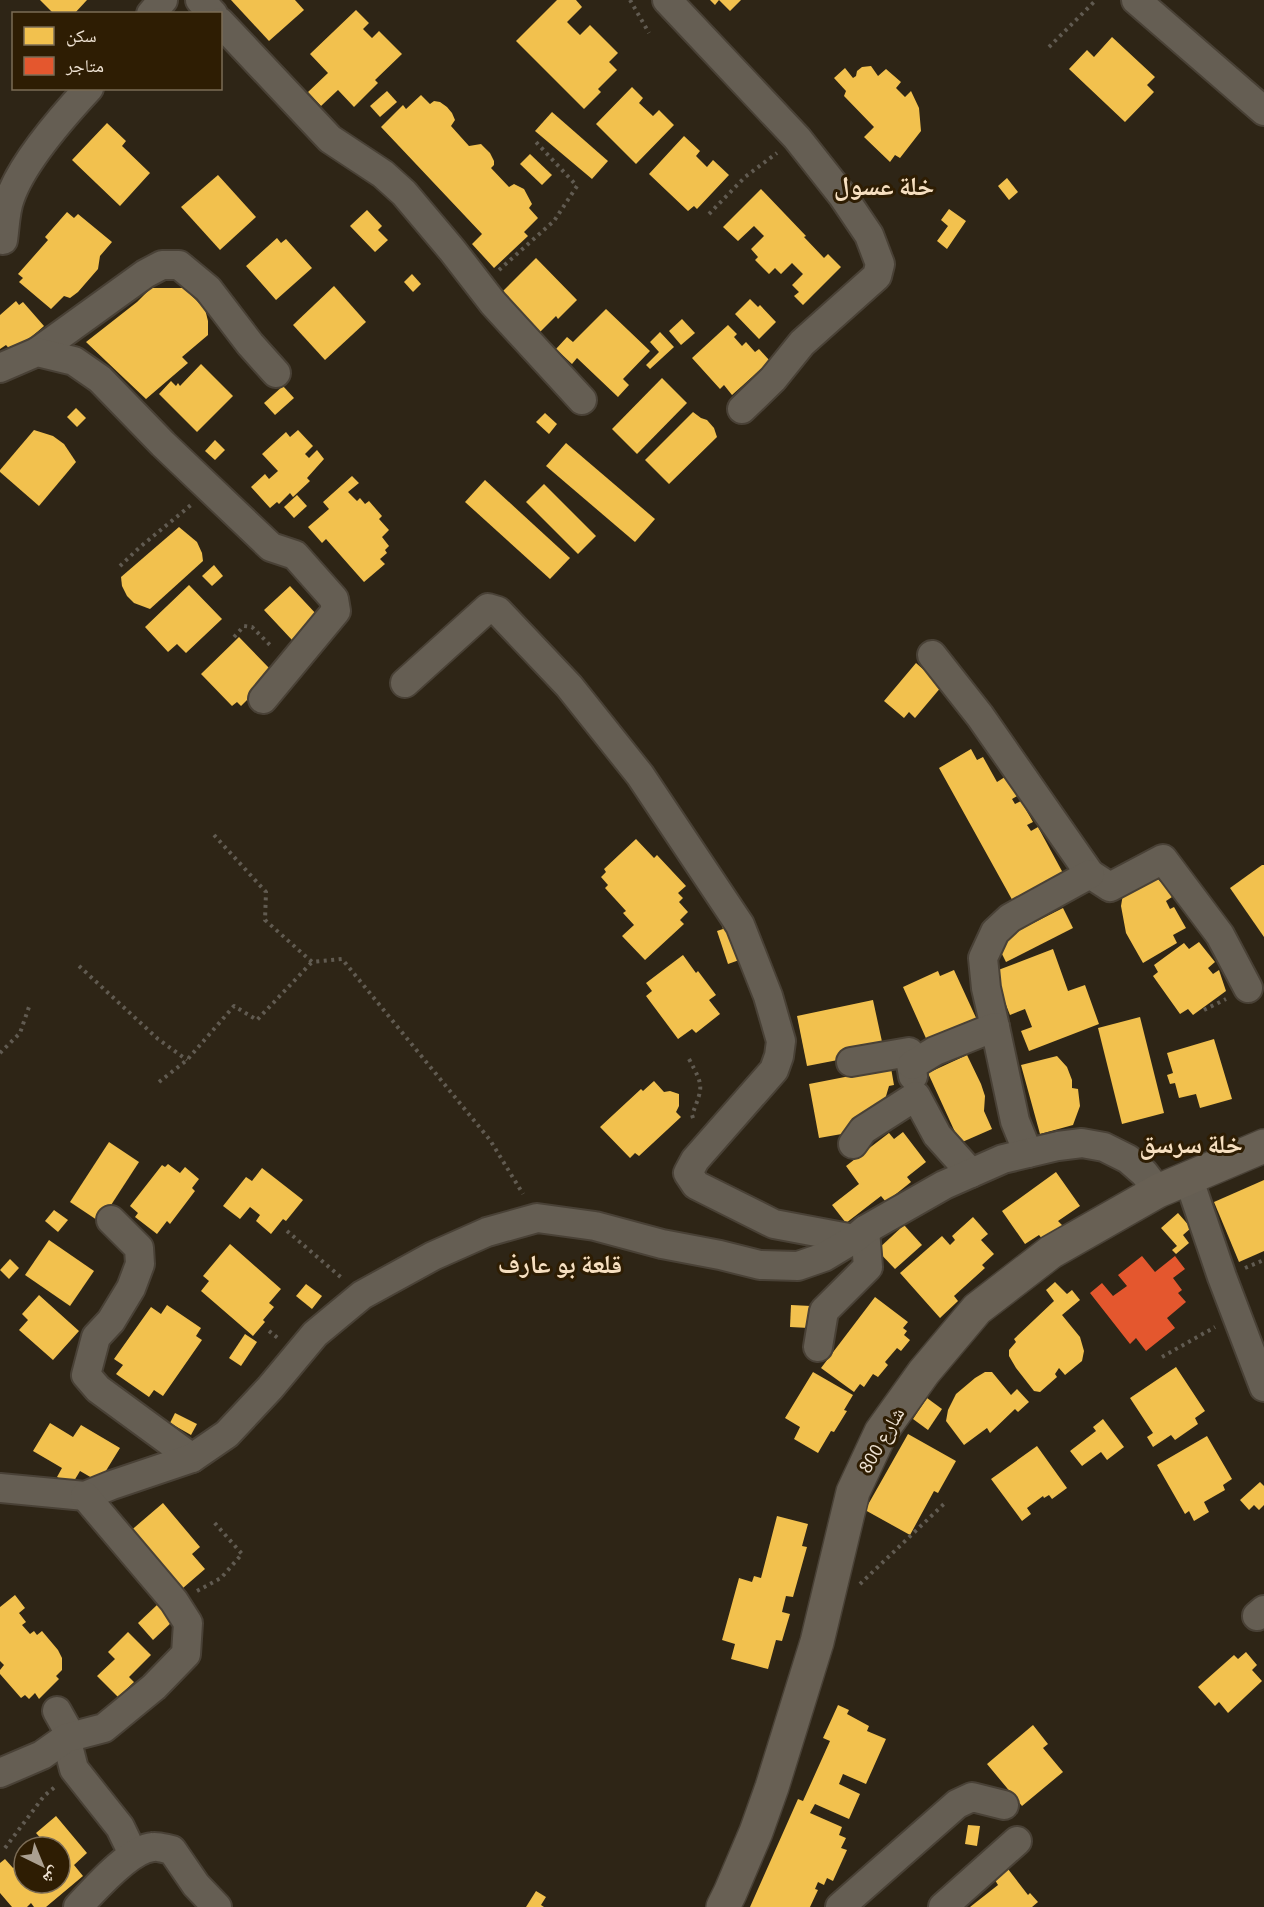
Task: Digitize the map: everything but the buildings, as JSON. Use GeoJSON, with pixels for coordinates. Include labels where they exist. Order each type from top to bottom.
{"type":"FeatureCollection","features":[{"type":"Feature","properties":{"kind":"main road","name":"شارع 800"},"geometry":{"type":"LineString","coordinates":[[723,1907],[747,1853],[772,1787],[817,1642],[853,1492],[881,1432],[924,1372],[977,1309],[1051,1252],[1158,1191],[1264,1146]]}},
{"type":"Feature","properties":{"kind":"street"},"geometry":{"type":"LineString","coordinates":[[153,12],[163,0]]}},
{"type":"Feature","properties":{"kind":"street"},"geometry":{"type":"LineString","coordinates":[[200,0],[211,12]]}},
{"type":"Feature","properties":{"kind":"street"},"geometry":{"type":"LineString","coordinates":[[667,0],[797,138],[842,195],[869,235],[880,264],[877,276],[802,343],[773,379],[742,409]]}},
{"type":"Feature","properties":{"kind":"street"},"geometry":{"type":"LineString","coordinates":[[1136,0],[1264,111]]}},
{"type":"Feature","properties":{"kind":"street"},"geometry":{"type":"LineString","coordinates":[[222,24],[330,139],[383,174],[404,193],[493,303],[582,400]]}},
{"type":"Feature","properties":{"kind":"street"},"geometry":{"type":"LineString","coordinates":[[3,240],[9,199],[39,148],[86,90]]}},
{"type":"Feature","properties":{"kind":"street"},"geometry":{"type":"LineString","coordinates":[[0,368],[37,352],[146,274],[162,265],[179,265],[208,288],[250,344],[276,373]]}},
{"type":"Feature","properties":{"kind":"street"},"geometry":{"type":"LineString","coordinates":[[37,352],[74,361],[100,379],[271,547],[295,555],[334,599],[336,611],[263,699]]}},
{"type":"Feature","properties":{"kind":"street"},"geometry":{"type":"LineString","coordinates":[[405,683],[488,608],[498,611],[569,686],[640,775],[740,926],[768,996],[781,1041],[774,1070],[695,1160],[688,1173],[696,1185],[774,1224],[860,1235]]}},
{"type":"Feature","properties":{"kind":"street"},"geometry":{"type":"LineString","coordinates":[[932,656],[980,716],[1090,874],[1110,887],[1163,859],[1220,935],[1248,988]]}},
{"type":"Feature","properties":{"kind":"street"},"geometry":{"type":"LineString","coordinates":[[1028,1153],[1015,1121],[986,988],[983,958],[995,932],[1010,918],[1090,874]]}},
{"type":"Feature","properties":{"kind":"street"},"geometry":{"type":"LineString","coordinates":[[912,1065],[935,1051],[995,1027]]}},
{"type":"Feature","properties":{"kind":"street"},"geometry":{"type":"LineString","coordinates":[[851,1062],[909,1052],[916,1096],[938,1135],[971,1173]]}},
{"type":"Feature","properties":{"kind":"street"},"geometry":{"type":"LineString","coordinates":[[853,1144],[863,1130],[916,1096]]}},
{"type":"Feature","properties":{"kind":"street"},"geometry":{"type":"LineString","coordinates":[[0,1488],[85,1496],[192,1458],[227,1434],[270,1388],[315,1334],[362,1295],[433,1256],[488,1232],[537,1218],[595,1226],[662,1244],[760,1265],[798,1266],[824,1257],[944,1185],[1003,1159],[1058,1146],[1082,1143],[1104,1147],[1128,1159],[1144,1173],[1158,1191]]}},
{"type":"Feature","properties":{"kind":"street"},"geometry":{"type":"LineString","coordinates":[[1188,1177],[1264,1387]]}},
{"type":"Feature","properties":{"kind":"street"},"geometry":{"type":"LineString","coordinates":[[111,1220],[139,1248],[140,1264],[131,1288],[111,1321],[96,1337],[86,1375],[98,1389],[192,1458]]}},
{"type":"Feature","properties":{"kind":"street"},"geometry":{"type":"LineString","coordinates":[[818,1347],[824,1311],[868,1266],[860,1235]]}},
{"type":"Feature","properties":{"kind":"street"},"geometry":{"type":"LineString","coordinates":[[0,1773],[42,1755],[66,1738],[104,1728],[154,1687],[186,1654],[188,1623],[174,1601],[85,1496]]}},
{"type":"Feature","properties":{"kind":"street"},"geometry":{"type":"LineString","coordinates":[[57,1711],[66,1728],[66,1738],[74,1769],[120,1827],[133,1854]]}},
{"type":"Feature","properties":{"kind":"street"},"geometry":{"type":"LineString","coordinates":[[840,1907],[957,1804],[972,1797],[1004,1805]]}},
{"type":"Feature","properties":{"kind":"street"},"geometry":{"type":"LineString","coordinates":[[943,1907],[1017,1841]]}},
{"type":"Feature","properties":{"kind":"street"},"geometry":{"type":"LineString","coordinates":[[78,1907],[100,1882],[133,1854],[153,1847],[172,1850],[196,1885],[217,1907]]}},
{"type":"Feature","properties":{"kind":"path"},"geometry":{"type":"LineString","coordinates":[[630,0],[649,33]]}},
{"type":"Feature","properties":{"kind":"path"},"geometry":{"type":"LineString","coordinates":[[1049,47],[1096,0]]}},
{"type":"Feature","properties":{"kind":"path"},"geometry":{"type":"LineString","coordinates":[[710,214],[745,177],[797,138]]}},
{"type":"Feature","properties":{"kind":"path"},"geometry":{"type":"LineString","coordinates":[[480,286],[554,221],[577,186],[536,142]]}},
{"type":"Feature","properties":{"kind":"path"},"geometry":{"type":"LineString","coordinates":[[120,566],[210,489]]}},
{"type":"Feature","properties":{"kind":"path"},"geometry":{"type":"LineString","coordinates":[[234,637],[244,626],[252,627],[291,663]]}},
{"type":"Feature","properties":{"kind":"path"},"geometry":{"type":"LineString","coordinates":[[214,834],[266,892],[265,920],[312,962]]}},
{"type":"Feature","properties":{"kind":"path"},"geometry":{"type":"LineString","coordinates":[[159,1082],[187,1060],[234,1006],[257,1020],[312,962],[342,959],[490,1140],[537,1218]]}},
{"type":"Feature","properties":{"kind":"path"},"geometry":{"type":"LineString","coordinates":[[79,966],[158,1039],[187,1060]]}},
{"type":"Feature","properties":{"kind":"path"},"geometry":{"type":"LineString","coordinates":[[0,1053],[20,1033],[30,1004]]}},
{"type":"Feature","properties":{"kind":"path"},"geometry":{"type":"LineString","coordinates":[[689,1059],[702,1088],[692,1115],[698,1130],[713,1139]]}},
{"type":"Feature","properties":{"kind":"path"},"geometry":{"type":"LineString","coordinates":[[287,1231],[362,1295]]}},
{"type":"Feature","properties":{"kind":"path"},"geometry":{"type":"LineString","coordinates":[[1162,1357],[1237,1316]]}},
{"type":"Feature","properties":{"kind":"path"},"geometry":{"type":"LineString","coordinates":[[858,1586],[946,1503]]}},
{"type":"Feature","properties":{"kind":"path"},"geometry":{"type":"LineString","coordinates":[[188,1623],[194,1593],[221,1578],[242,1554],[213,1521]]}},
{"type":"Feature","properties":{"kind":"path"},"geometry":{"type":"LineString","coordinates":[[4,1848],[44,1796],[74,1769]]}},
{"type":"Feature","properties":{"kind":"district","name":"خلة عسول"},"geometry":{"type":"Point","coordinates":[884,186]}},
{"type":"Feature","properties":{"kind":"district","name":"خلة سرسق"},"geometry":{"type":"Point","coordinates":[1191,1144]}},
{"type":"Feature","properties":{"kind":"district","name":"قلعة بو عارف"},"geometry":{"type":"Point","coordinates":[560,1264]}}]}
